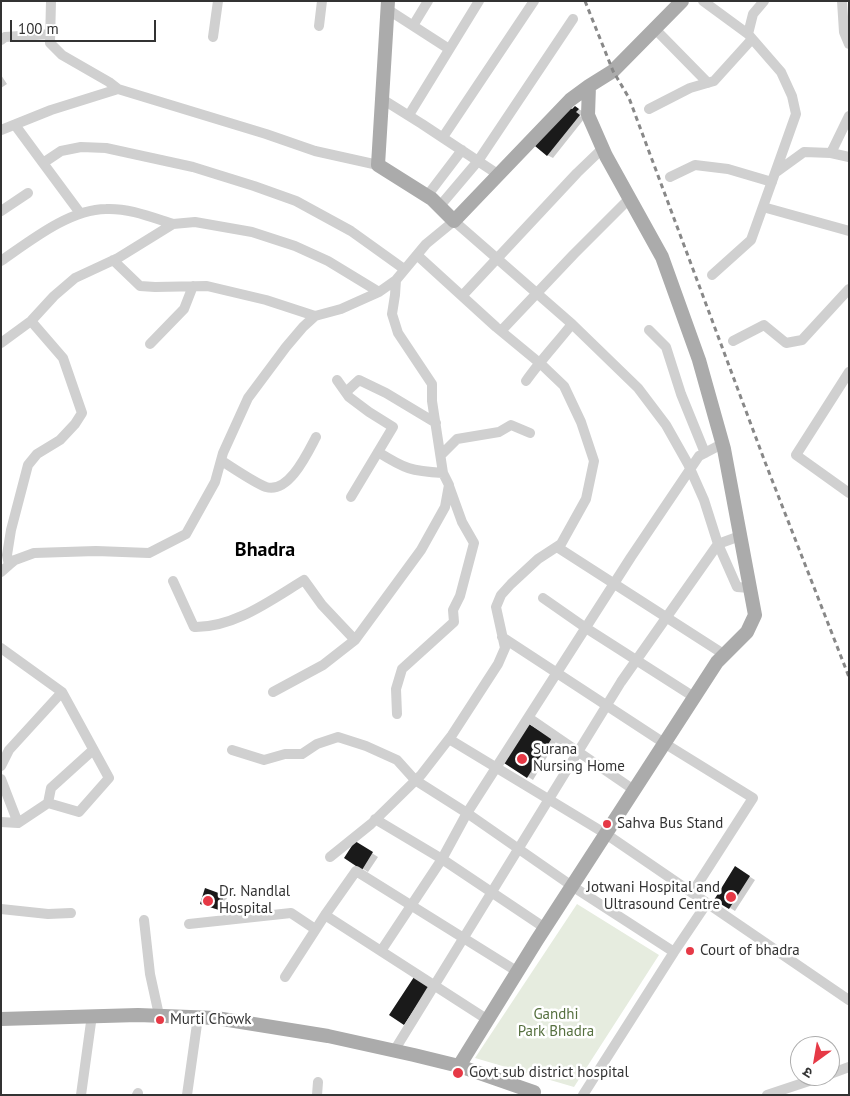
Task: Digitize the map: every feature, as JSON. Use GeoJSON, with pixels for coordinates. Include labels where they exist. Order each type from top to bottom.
{"type":"FeatureCollection","features":[{"type":"Feature","properties":{"kind":"main road"},"geometry":{"type":"LineString","coordinates":[[388,5],[378,165],[427,196],[454,221],[570,100],[613,71],[682,1]]}},
{"type":"Feature","properties":{"kind":"main road"},"geometry":{"type":"LineString","coordinates":[[458,1066],[717,662],[747,632],[755,615],[722,444],[699,360],[662,257],[603,148],[588,115],[589,86]]}},
{"type":"Feature","properties":{"kind":"main road"},"geometry":{"type":"LineString","coordinates":[[1,1019],[92,1015],[159,1015],[216,1018],[328,1036],[458,1066],[537,1094]]}},
{"type":"Feature","properties":{"kind":"street"},"geometry":{"type":"LineString","coordinates":[[51,1],[50,43],[62,55],[118,89],[266,134],[315,151],[378,165]]}},
{"type":"Feature","properties":{"kind":"street"},"geometry":{"type":"LineString","coordinates":[[213,37],[218,1]]}},
{"type":"Feature","properties":{"kind":"street"},"geometry":{"type":"LineString","coordinates":[[319,26],[322,1]]}},
{"type":"Feature","properties":{"kind":"street"},"geometry":{"type":"LineString","coordinates":[[414,24],[428,1]]}},
{"type":"Feature","properties":{"kind":"street"},"geometry":{"type":"LineString","coordinates":[[409,115],[479,1]]}},
{"type":"Feature","properties":{"kind":"street"},"geometry":{"type":"LineString","coordinates":[[443,137],[534,1]]}},
{"type":"Feature","properties":{"kind":"street"},"geometry":{"type":"LineString","coordinates":[[703,1],[750,37],[781,72],[792,96],[796,114],[751,240],[712,275]]}},
{"type":"Feature","properties":{"kind":"street"},"geometry":{"type":"LineString","coordinates":[[649,110],[690,88],[714,81],[750,37],[753,14],[764,1]]}},
{"type":"Feature","properties":{"kind":"street"},"geometry":{"type":"LineString","coordinates":[[842,1],[844,32],[849,44]]}},
{"type":"Feature","properties":{"kind":"street"},"geometry":{"type":"LineString","coordinates":[[388,5],[449,49]]}},
{"type":"Feature","properties":{"kind":"street"},"geometry":{"type":"LineString","coordinates":[[440,206],[478,161],[573,19]]}},
{"type":"Feature","properties":{"kind":"street"},"geometry":{"type":"LineString","coordinates":[[655,28],[708,83]]}},
{"type":"Feature","properties":{"kind":"street"},"geometry":{"type":"LineString","coordinates":[[3,36],[50,34]]}},
{"type":"Feature","properties":{"kind":"street"},"geometry":{"type":"LineString","coordinates":[[1,130],[51,110],[118,89]]}},
{"type":"Feature","properties":{"kind":"street"},"geometry":{"type":"LineString","coordinates":[[382,98],[499,174]]}},
{"type":"Feature","properties":{"kind":"street"},"geometry":{"type":"LineString","coordinates":[[831,153],[849,116]]}},
{"type":"Feature","properties":{"kind":"street"},"geometry":{"type":"LineString","coordinates":[[15,125],[80,213]]}},
{"type":"Feature","properties":{"kind":"street"},"geometry":{"type":"LineString","coordinates":[[42,163],[61,151],[81,147],[106,148],[201,170],[296,201],[351,231],[404,269]]}},
{"type":"Feature","properties":{"kind":"street"},"geometry":{"type":"LineString","coordinates":[[462,296],[603,148]]}},
{"type":"Feature","properties":{"kind":"street"},"geometry":{"type":"LineString","coordinates":[[427,196],[462,150]]}},
{"type":"Feature","properties":{"kind":"street"},"geometry":{"type":"LineString","coordinates":[[670,177],[695,165],[774,177],[804,152],[831,153],[849,157]]}},
{"type":"Feature","properties":{"kind":"street"},"geometry":{"type":"LineString","coordinates":[[1,211],[28,193]]}},
{"type":"Feature","properties":{"kind":"street"},"geometry":{"type":"LineString","coordinates":[[501,331],[630,198]]}},
{"type":"Feature","properties":{"kind":"street"},"geometry":{"type":"LineString","coordinates":[[763,207],[849,231]]}},
{"type":"Feature","properties":{"kind":"street"},"geometry":{"type":"LineString","coordinates":[[1,261],[51,228],[80,213],[106,208],[135,212],[173,224],[195,222],[252,232],[295,246],[328,261],[379,292]]}},
{"type":"Feature","properties":{"kind":"street"},"geometry":{"type":"LineString","coordinates":[[5,569],[15,560],[34,553],[149,552],[186,534],[215,482],[223,453],[248,398],[303,327],[315,316],[341,308],[379,292],[396,280],[426,244],[454,221],[572,324],[638,388],[666,424],[690,469],[704,500],[718,544],[737,587],[750,588]]}},
{"type":"Feature","properties":{"kind":"street"},"geometry":{"type":"LineString","coordinates":[[1,343],[31,321],[74,278],[113,260],[173,224]]}},
{"type":"Feature","properties":{"kind":"street"},"geometry":{"type":"LineString","coordinates":[[330,857],[376,819],[415,780],[449,739],[498,664],[505,648],[496,608],[501,595],[538,559],[561,544],[586,499],[594,461],[581,422],[564,386],[417,255]]}},
{"type":"Feature","properties":{"kind":"street"},"geometry":{"type":"LineString","coordinates":[[113,260],[140,286],[207,286],[266,300],[315,316]]}},
{"type":"Feature","properties":{"kind":"street"},"geometry":{"type":"LineString","coordinates":[[396,280],[392,314],[398,334],[432,384],[443,473],[462,522],[474,543],[460,596],[453,610],[454,622],[402,669],[396,689],[397,714]]}},
{"type":"Feature","properties":{"kind":"street"},"geometry":{"type":"LineString","coordinates":[[150,344],[184,309],[193,286]]}},
{"type":"Feature","properties":{"kind":"street"},"geometry":{"type":"LineString","coordinates":[[733,341],[764,326],[786,343],[802,340],[849,289]]}},
{"type":"Feature","properties":{"kind":"street"},"geometry":{"type":"LineString","coordinates":[[5,569],[11,530],[28,466],[37,454],[60,440],[75,424],[82,413],[63,358],[31,321]]}},
{"type":"Feature","properties":{"kind":"street"},"geometry":{"type":"LineString","coordinates":[[526,381],[539,362],[550,353],[572,324]]}},
{"type":"Feature","properties":{"kind":"street"},"geometry":{"type":"LineString","coordinates":[[649,330],[666,347],[681,394],[705,453]]}},
{"type":"Feature","properties":{"kind":"street"},"geometry":{"type":"LineString","coordinates":[[847,488],[796,455],[849,372]]}},
{"type":"Feature","properties":{"kind":"street"},"geometry":{"type":"LineString","coordinates":[[337,380],[346,392],[369,412],[393,427],[351,497]]}},
{"type":"Feature","properties":{"kind":"street"},"geometry":{"type":"LineString","coordinates":[[346,392],[359,380],[386,393],[436,423]]}},
{"type":"Feature","properties":{"kind":"street"},"geometry":{"type":"LineString","coordinates":[[441,455],[457,439],[499,432],[511,425],[530,433]]}},
{"type":"Feature","properties":{"kind":"street"},"geometry":{"type":"LineString","coordinates":[[222,461],[268,488],[280,485],[290,479],[302,463],[316,437]]}},
{"type":"Feature","properties":{"kind":"street"},"geometry":{"type":"LineString","coordinates":[[381,950],[442,859],[467,813],[690,469],[699,456],[722,444]]}},
{"type":"Feature","properties":{"kind":"street"},"geometry":{"type":"LineString","coordinates":[[378,452],[402,467],[416,472],[443,473]]}},
{"type":"Feature","properties":{"kind":"street"},"geometry":{"type":"LineString","coordinates":[[273,692],[323,665],[354,640],[421,550],[445,507],[448,486]]}},
{"type":"Feature","properties":{"kind":"street"},"geometry":{"type":"LineString","coordinates":[[394,1051],[548,800],[637,661],[718,544],[740,536]]}},
{"type":"Feature","properties":{"kind":"street"},"geometry":{"type":"LineString","coordinates":[[557,547],[725,655]]}},
{"type":"Feature","properties":{"kind":"street"},"geometry":{"type":"LineString","coordinates":[[173,581],[194,626],[204,627],[238,618],[304,580],[322,605],[354,640]]}},
{"type":"Feature","properties":{"kind":"street"},"geometry":{"type":"LineString","coordinates":[[543,598],[586,628],[694,697]]}},
{"type":"Feature","properties":{"kind":"street"},"geometry":{"type":"LineString","coordinates":[[502,637],[664,744],[753,798],[692,893]]}},
{"type":"Feature","properties":{"kind":"street"},"geometry":{"type":"LineString","coordinates":[[1,648],[62,692],[109,778],[79,812],[48,803]]}},
{"type":"Feature","properties":{"kind":"street"},"geometry":{"type":"LineString","coordinates":[[2,760],[62,692]]}},
{"type":"Feature","properties":{"kind":"street"},"geometry":{"type":"LineString","coordinates":[[529,718],[634,790]]}},
{"type":"Feature","properties":{"kind":"street"},"geometry":{"type":"LineString","coordinates":[[232,750],[264,760],[285,754],[302,754],[317,744],[338,737],[366,746],[397,760],[415,780],[674,952]]}},
{"type":"Feature","properties":{"kind":"street"},"geometry":{"type":"LineString","coordinates":[[449,739],[606,834],[849,1000]]}},
{"type":"Feature","properties":{"kind":"street"},"geometry":{"type":"LineString","coordinates":[[1,822],[18,823],[48,803],[50,788],[93,750]]}},
{"type":"Feature","properties":{"kind":"street"},"geometry":{"type":"LineString","coordinates":[[1,779],[18,823]]}},
{"type":"Feature","properties":{"kind":"street"},"geometry":{"type":"LineString","coordinates":[[376,819],[442,859],[545,928]]}},
{"type":"Feature","properties":{"kind":"street"},"geometry":{"type":"LineString","coordinates":[[285,977],[324,915],[356,872],[411,904],[518,972]]}},
{"type":"Feature","properties":{"kind":"street"},"geometry":{"type":"LineString","coordinates":[[583,1095],[707,903]]}},
{"type":"Feature","properties":{"kind":"street"},"geometry":{"type":"LineString","coordinates":[[1,909],[48,914],[70,913]]}},
{"type":"Feature","properties":{"kind":"street"},"geometry":{"type":"LineString","coordinates":[[189,924],[291,913],[315,929]]}},
{"type":"Feature","properties":{"kind":"street"},"geometry":{"type":"LineString","coordinates":[[324,915],[488,1020]]}},
{"type":"Feature","properties":{"kind":"street"},"geometry":{"type":"LineString","coordinates":[[144,920],[150,974],[159,1015]]}},
{"type":"Feature","properties":{"kind":"street"},"geometry":{"type":"LineString","coordinates":[[81,1095],[92,1015]]}},
{"type":"Feature","properties":{"kind":"street"},"geometry":{"type":"LineString","coordinates":[[187,1095],[198,1017]]}},
{"type":"Feature","properties":{"kind":"street"},"geometry":{"type":"LineString","coordinates":[[317,1095],[318,1082]]}},
{"type":"Feature","properties":{"kind":"street"},"geometry":{"type":"LineString","coordinates":[[767,1095],[794,1086]]}},
{"type":"Feature","properties":{"kind":"green space","name":"Gandhi Park Bhadra"},"geometry":{"type":"Polygon","coordinates":[[[577,904],[659,955],[574,1087],[475,1058],[577,904]]]}},
{"type":"Feature","properties":{"kind":"building"},"geometry":{"type":"Polygon","coordinates":[[[567,106],[572,109],[575,106],[579,109],[576,112],[580,115],[547,156],[535,146],[567,106]]]}},
{"type":"Feature","properties":{"kind":"building"},"geometry":{"type":"Polygon","coordinates":[[[529,724],[552,738],[527,778],[504,763],[529,724]]]}},
{"type":"Feature","properties":{"kind":"building"},"geometry":{"type":"Polygon","coordinates":[[[355,841],[373,852],[362,870],[344,858],[355,841]]]}},
{"type":"Feature","properties":{"kind":"building"},"geometry":{"type":"Polygon","coordinates":[[[735,866],[750,876],[729,909],[714,900],[735,866]]]}},
{"type":"Feature","properties":{"kind":"building"},"geometry":{"type":"Polygon","coordinates":[[[205,888],[224,895],[219,910],[200,904],[205,888]]]}},
{"type":"Feature","properties":{"kind":"building"},"geometry":{"type":"Polygon","coordinates":[[[414,977],[429,987],[404,1025],[389,1015],[414,977]]]}},
{"type":"Feature","properties":{"kind":"railway"},"geometry":{"type":"LineString","coordinates":[[585,1],[613,71],[629,98],[765,462],[849,677]]}},
{"type":"Feature","properties":{"kind":"place","name":"Surana Nursing Home"},"geometry":{"type":"Point","coordinates":[522,759]}},
{"type":"Feature","properties":{"kind":"place","name":"Sahva Bus Stand"},"geometry":{"type":"Point","coordinates":[607,824]}},
{"type":"Feature","properties":{"kind":"place","name":"Jotwani Hospital and Ultrasound Centre"},"geometry":{"type":"Point","coordinates":[731,897]}},
{"type":"Feature","properties":{"kind":"place","name":"Dr. Nandlal Hospital"},"geometry":{"type":"Point","coordinates":[208,901]}},
{"type":"Feature","properties":{"kind":"place","name":"Court of bhadra"},"geometry":{"type":"Point","coordinates":[690,951]}},
{"type":"Feature","properties":{"kind":"place","name":"Murti Chowk"},"geometry":{"type":"Point","coordinates":[160,1020]}},
{"type":"Feature","properties":{"kind":"place","name":"Govt sub district hospital"},"geometry":{"type":"Point","coordinates":[458,1073]}},
{"type":"Feature","properties":{"kind":"district","name":"Bhadra"},"geometry":{"type":"Point","coordinates":[265,550]}}]}
